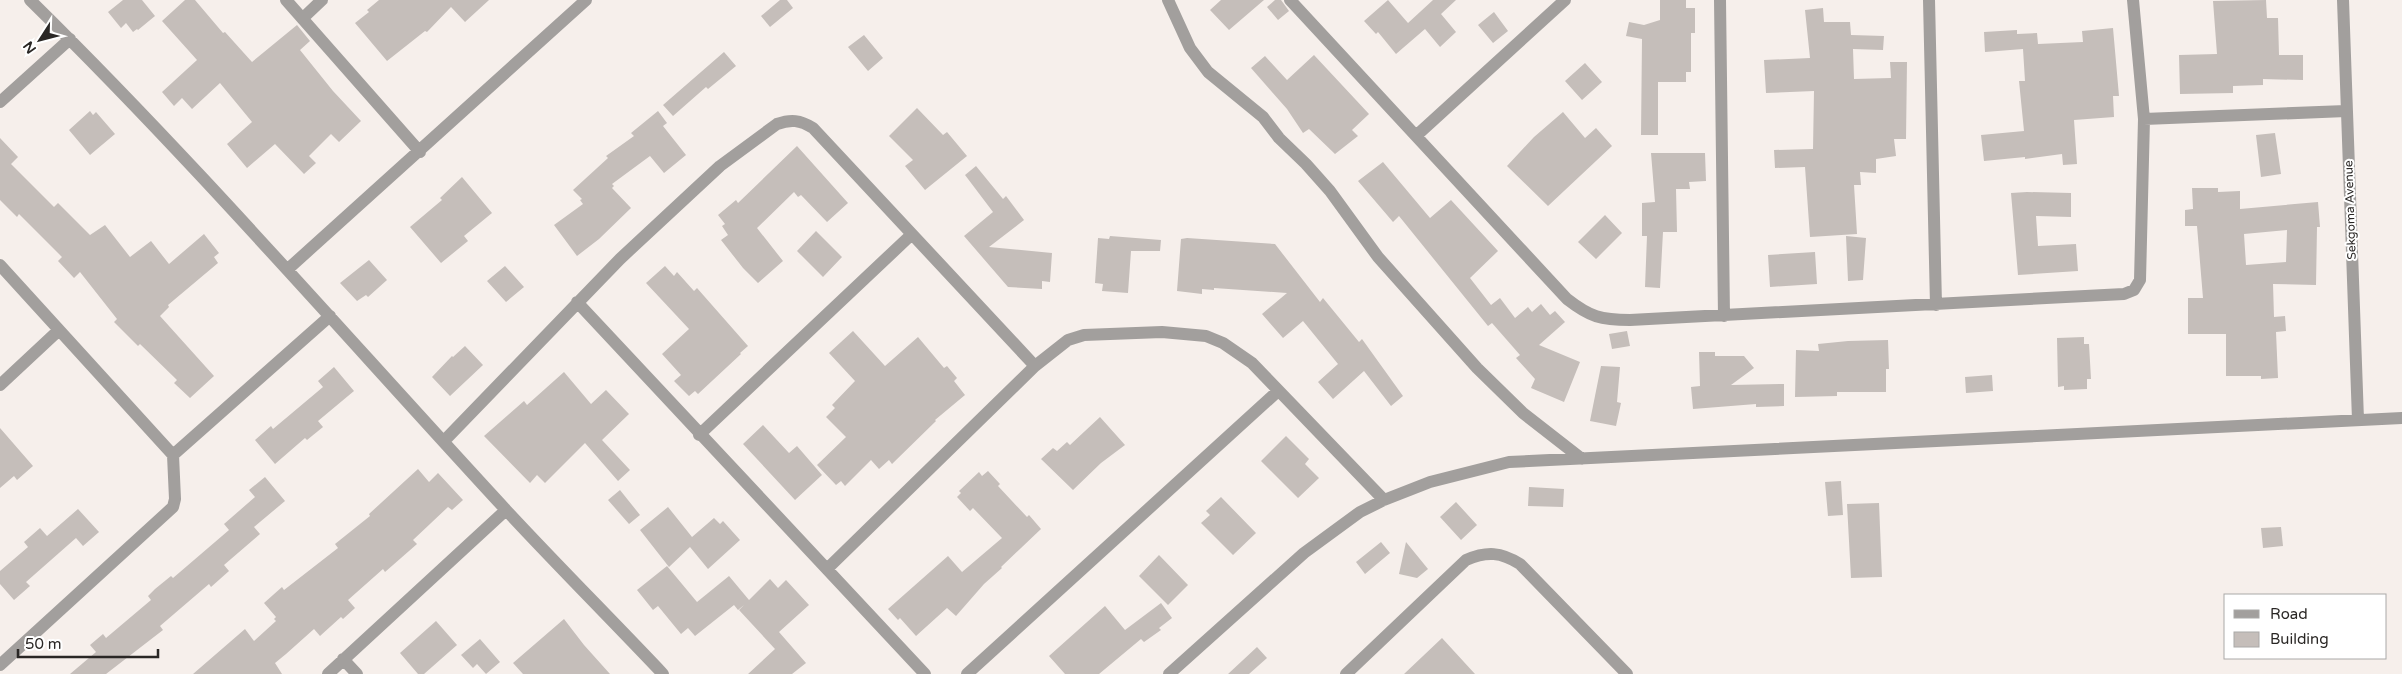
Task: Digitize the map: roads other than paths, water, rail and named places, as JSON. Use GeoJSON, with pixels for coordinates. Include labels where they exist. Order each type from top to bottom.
{"type":"FeatureCollection","features":[{"type":"Feature","properties":{"kind":"street"},"geometry":{"type":"LineString","coordinates":[[30,0],[70,39],[288,269],[506,510],[663,674]]}},
{"type":"Feature","properties":{"kind":"street"},"geometry":{"type":"LineString","coordinates":[[286,0],[420,152]]}},
{"type":"Feature","properties":{"kind":"street"},"geometry":{"type":"LineString","coordinates":[[303,18],[322,0]]}},
{"type":"Feature","properties":{"kind":"street"},"geometry":{"type":"LineString","coordinates":[[288,269],[420,152],[586,0]]}},
{"type":"Feature","properties":{"kind":"street"},"geometry":{"type":"LineString","coordinates":[[1168,0],[1190,48],[1208,72],[1263,117],[1280,138],[1306,164],[1330,191],[1378,257],[1477,368],[1523,413],[1582,459]]}},
{"type":"Feature","properties":{"kind":"street"},"geometry":{"type":"LineString","coordinates":[[1290,0],[1567,299],[1583,311],[1604,320],[1936,305],[2124,294],[2134,290],[2140,280],[2144,119],[2133,0]]}},
{"type":"Feature","properties":{"kind":"street"},"geometry":{"type":"LineString","coordinates":[[1417,135],[1565,0]]}},
{"type":"Feature","properties":{"kind":"street"},"geometry":{"type":"LineString","coordinates":[[1720,0],[1724,316]]}},
{"type":"Feature","properties":{"kind":"street"},"geometry":{"type":"LineString","coordinates":[[1929,0],[1936,305]]}},
{"type":"Feature","properties":{"kind":"street","name":"Sekgoma Avenue"},"geometry":{"type":"LineString","coordinates":[[2342,0],[2358,420]]}},
{"type":"Feature","properties":{"kind":"street"},"geometry":{"type":"LineString","coordinates":[[0,102],[70,39]]}},
{"type":"Feature","properties":{"kind":"street"},"geometry":{"type":"LineString","coordinates":[[2144,119],[2346,111]]}},
{"type":"Feature","properties":{"kind":"street"},"geometry":{"type":"LineString","coordinates":[[444,441],[620,259],[720,166],[777,124],[786,121],[804,123],[813,128],[1035,366]]}},
{"type":"Feature","properties":{"kind":"street"},"geometry":{"type":"LineString","coordinates":[[699,435],[912,235]]}},
{"type":"Feature","properties":{"kind":"street"},"geometry":{"type":"LineString","coordinates":[[0,265],[173,454],[175,499],[173,507],[0,665]]}},
{"type":"Feature","properties":{"kind":"street"},"geometry":{"type":"LineString","coordinates":[[577,302],[699,435],[828,568],[925,674]]}},
{"type":"Feature","properties":{"kind":"street"},"geometry":{"type":"LineString","coordinates":[[173,454],[330,316]]}},
{"type":"Feature","properties":{"kind":"street"},"geometry":{"type":"LineString","coordinates":[[0,385],[59,330]]}},
{"type":"Feature","properties":{"kind":"street"},"geometry":{"type":"LineString","coordinates":[[828,568],[1035,366],[1068,340],[1084,334],[1162,332],[1206,336],[1223,343],[1241,355],[1278,391],[1384,500]]}},
{"type":"Feature","properties":{"kind":"street"},"geometry":{"type":"LineString","coordinates":[[967,674],[1278,391]]}},
{"type":"Feature","properties":{"kind":"street"},"geometry":{"type":"LineString","coordinates":[[1169,674],[1304,553],[1346,521],[1384,500],[1430,482],[1509,462],[2402,418]]}},
{"type":"Feature","properties":{"kind":"street"},"geometry":{"type":"LineString","coordinates":[[328,674],[506,510]]}},
{"type":"Feature","properties":{"kind":"street"},"geometry":{"type":"LineString","coordinates":[[1346,674],[1466,560],[1479,554],[1495,553],[1507,556],[1520,564],[1621,672]]}},
{"type":"Feature","properties":{"kind":"street"},"geometry":{"type":"LineString","coordinates":[[343,659],[357,674]]}}]}
